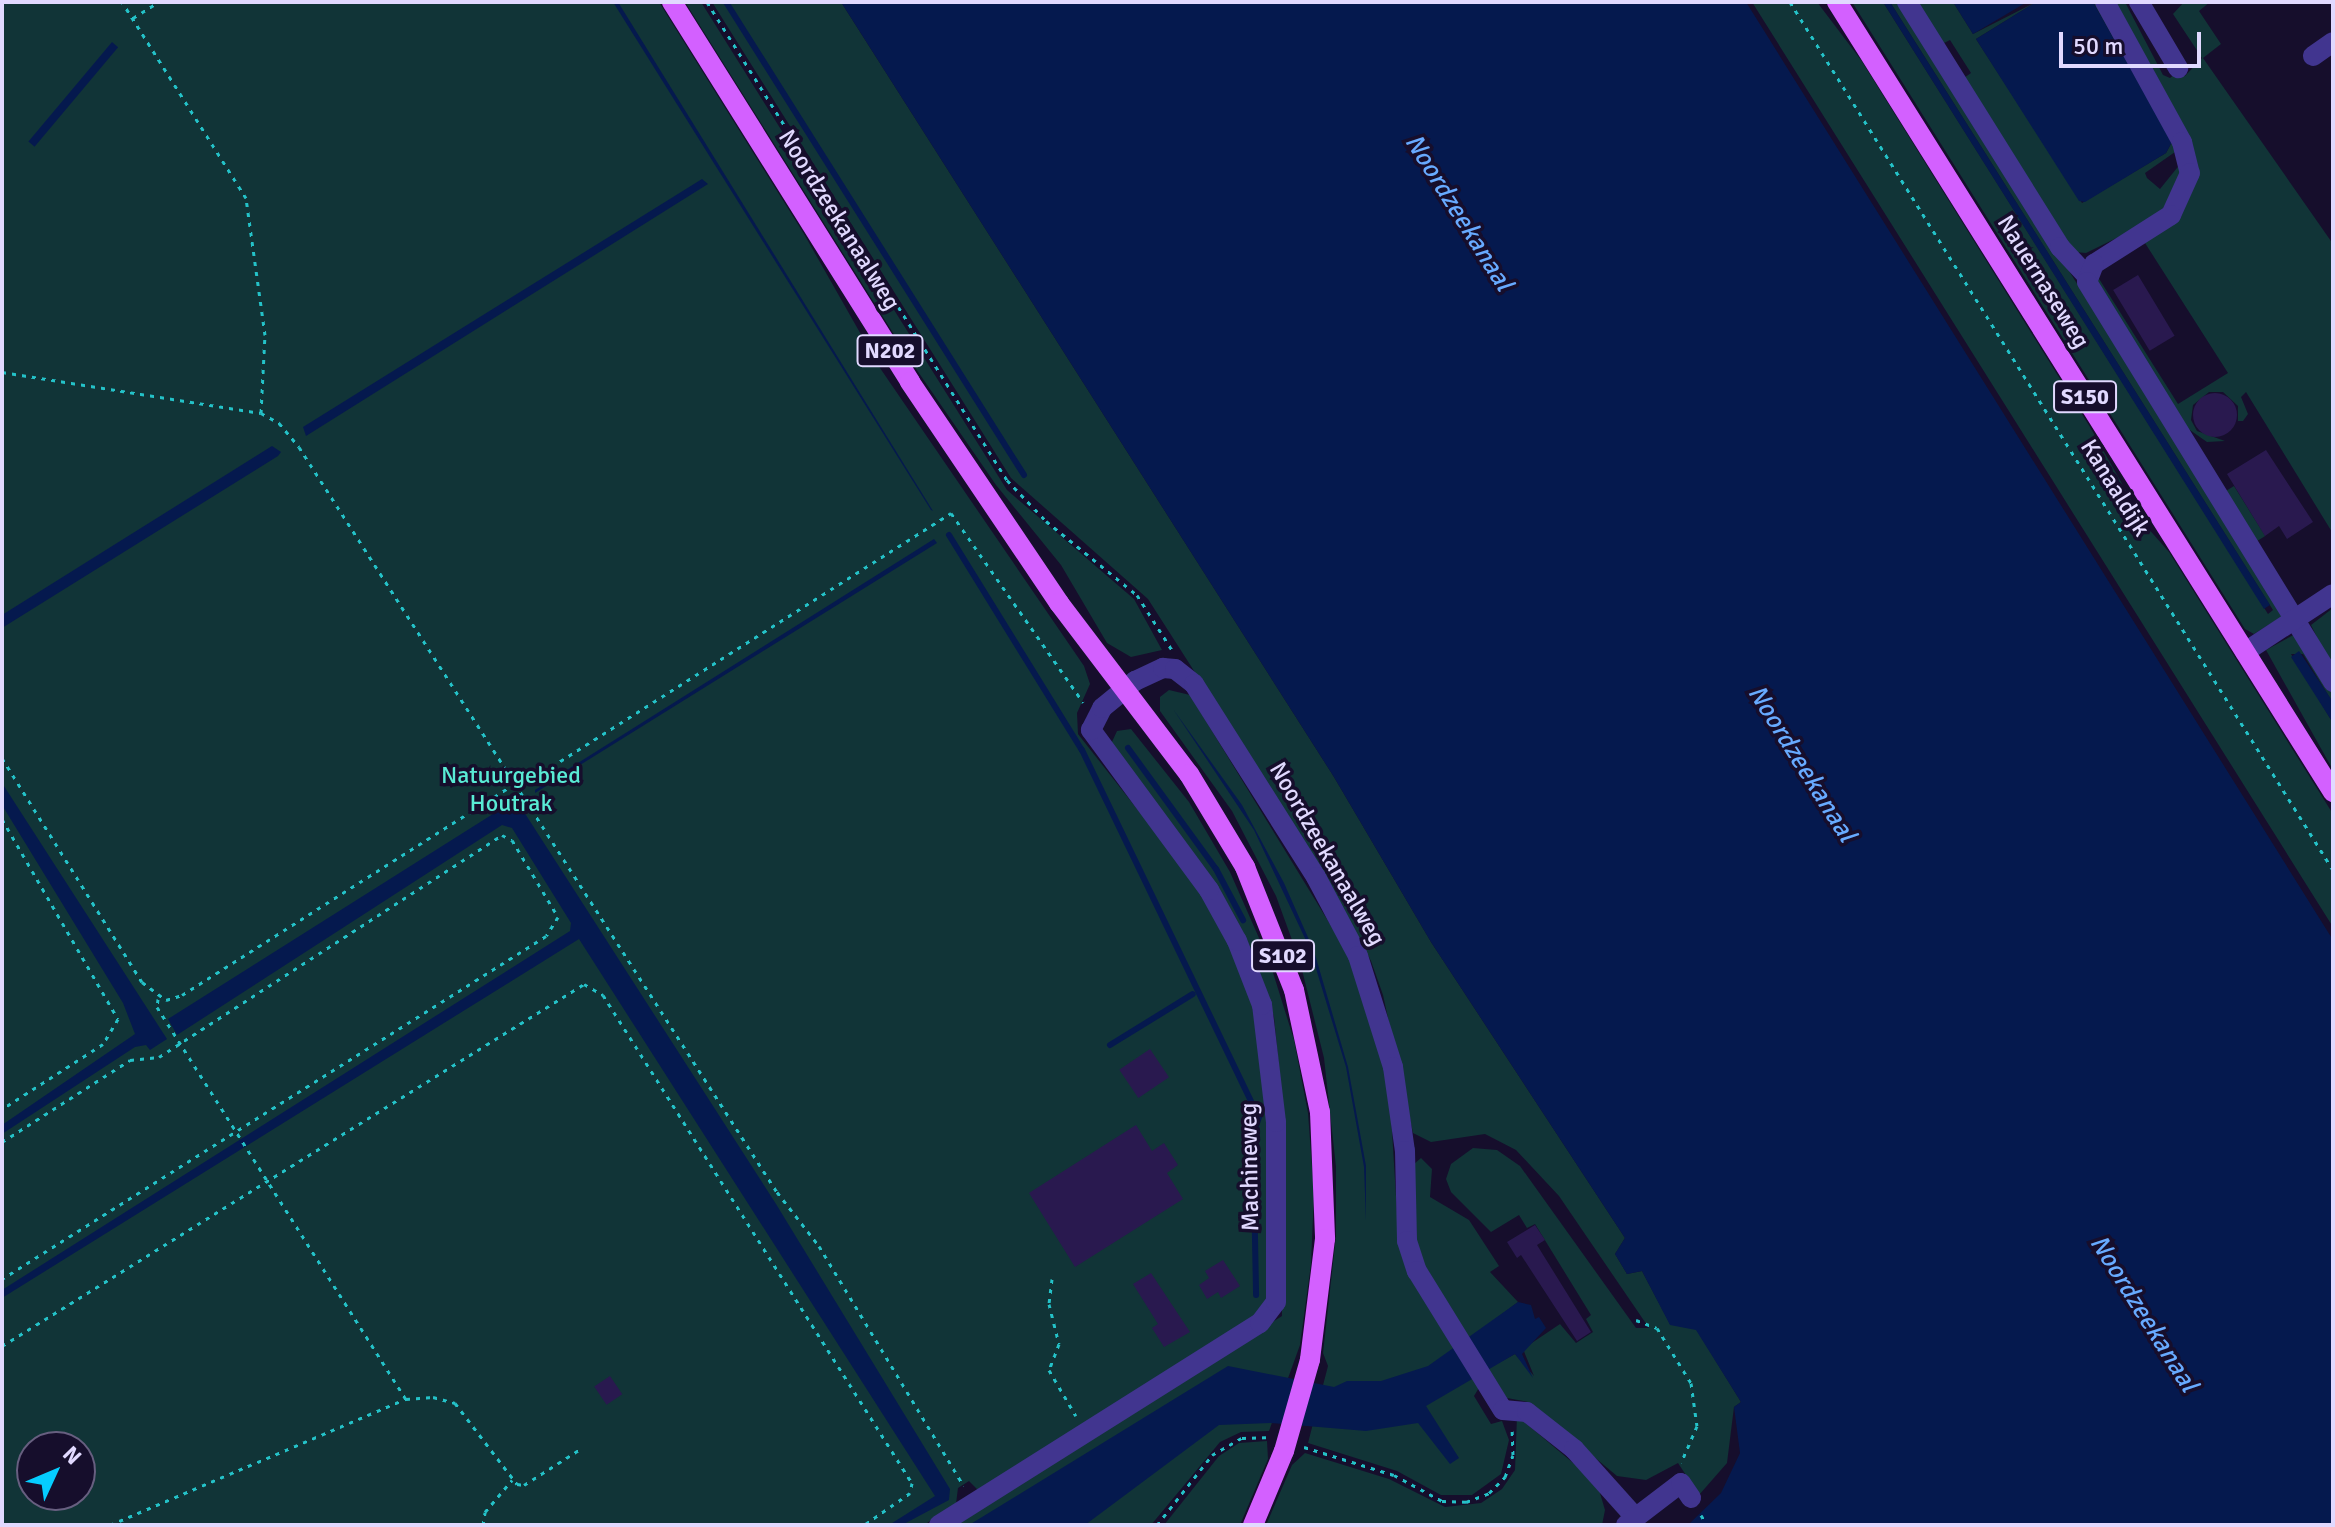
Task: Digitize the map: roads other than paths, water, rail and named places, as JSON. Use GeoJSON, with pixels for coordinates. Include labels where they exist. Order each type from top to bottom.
{"type":"FeatureCollection","features":[{"type":"Feature","properties":{"kind":"main road","name":"Noordzeekanaalweg"},"geometry":{"type":"LineString","coordinates":[[672,2],[910,382],[1123,691]]}},
{"type":"Feature","properties":{"kind":"main road","name":"Nauernaseweg"},"geometry":{"type":"LineString","coordinates":[[1837,2],[2333,792]]}},
{"type":"Feature","properties":{"kind":"main road","name":"S102"},"geometry":{"type":"LineString","coordinates":[[1123,691],[1189,774],[1227,834],[1260,900],[1294,990],[1316,1085],[1324,1163],[1323,1262],[1310,1360],[1285,1445],[1253,1525]]}},
{"type":"Feature","properties":{"kind":"street"},"geometry":{"type":"LineString","coordinates":[[1907,2],[2069,262],[2087,276],[2333,682]]}},
{"type":"Feature","properties":{"kind":"street"},"geometry":{"type":"LineString","coordinates":[[2087,276],[2094,264],[2171,215],[2190,173],[2182,142],[2105,2]]}},
{"type":"Feature","properties":{"kind":"street"},"geometry":{"type":"LineString","coordinates":[[2146,5],[2178,68]]}},
{"type":"Feature","properties":{"kind":"street"},"geometry":{"type":"LineString","coordinates":[[2313,56],[2333,42]]}},
{"type":"Feature","properties":{"kind":"street"},"geometry":{"type":"LineString","coordinates":[[2245,652],[2333,594]]}},
{"type":"Feature","properties":{"kind":"street","name":"Noordzeekanaalweg"},"geometry":{"type":"LineString","coordinates":[[1123,691],[1152,672],[1175,669],[1207,703],[1316,877],[1358,956],[1396,1082],[1410,1257],[1503,1410],[1527,1412],[1574,1449],[1630,1521]]}},
{"type":"Feature","properties":{"kind":"street","name":"Machineweg"},"geometry":{"type":"LineString","coordinates":[[939,1525],[1260,1323],[1273,1310],[1277,1291],[1274,1095],[1262,1005],[1237,941],[1209,890],[1096,742],[1094,718],[1123,691]]}},
{"type":"Feature","properties":{"kind":"street"},"geometry":{"type":"LineString","coordinates":[[1630,1521],[1686,1490]]}},
{"type":"Feature","properties":{"kind":"water"},"geometry":{"type":"Polygon","coordinates":[[[613,2],[618,2],[933,511],[931,510],[613,2]]]}},
{"type":"Feature","properties":{"kind":"water","name":"Noordzeekanaal"},"geometry":{"type":"Polygon","coordinates":[[[841,2],[1746,2],[2333,940],[2333,1525],[1688,1525],[1721,1493],[1740,1453],[1734,1407],[1741,1402],[1696,1330],[1670,1325],[1642,1271],[1627,1274],[1615,1254],[1625,1238],[1431,942],[1334,777],[841,2]]]}},
{"type":"Feature","properties":{"kind":"water"},"geometry":{"type":"Polygon","coordinates":[[[1883,2],[1890,2],[2270,605],[2264,609],[1883,2]]]}},
{"type":"Feature","properties":{"kind":"water"},"geometry":{"type":"Polygon","coordinates":[[[1953,2],[2027,2],[1973,34],[1953,2]]]}},
{"type":"Feature","properties":{"kind":"water"},"geometry":{"type":"Polygon","coordinates":[[[2036,2],[2093,2],[2172,142],[2166,153],[2085,202],[2079,201],[1976,39],[2036,2]]]}},
{"type":"Feature","properties":{"kind":"water"},"geometry":{"type":"Polygon","coordinates":[[[112,42],[118,47],[35,147],[28,142],[112,42]]]}},
{"type":"Feature","properties":{"kind":"water"},"geometry":{"type":"Polygon","coordinates":[[[702,179],[708,184],[306,436],[303,427],[702,179]]]}},
{"type":"Feature","properties":{"kind":"water"},"geometry":{"type":"Polygon","coordinates":[[[272,446],[281,452],[278,456],[2,628],[2,615],[272,446]]]}},
{"type":"Feature","properties":{"kind":"water"},"geometry":{"type":"Polygon","coordinates":[[[934,539],[937,543],[535,793],[535,790],[934,539]]]}},
{"type":"Feature","properties":{"kind":"water"},"geometry":{"type":"Polygon","coordinates":[[[2299,651],[2333,702],[2333,723],[2291,657],[2299,651]]]}},
{"type":"Feature","properties":{"kind":"water"},"geometry":{"type":"Polygon","coordinates":[[[1173,709],[1242,805],[1284,883],[1314,951],[1348,1067],[1366,1166],[1366,1221],[1364,1167],[1346,1067],[1310,949],[1254,830],[1173,709]]]}},
{"type":"Feature","properties":{"kind":"water"},"geometry":{"type":"Polygon","coordinates":[[[2,783],[167,1039],[150,1050],[146,1045],[135,1047],[2,1134],[2,1125],[135,1034],[123,1003],[2,805],[2,783]]]}},
{"type":"Feature","properties":{"kind":"water"},"geometry":{"type":"Polygon","coordinates":[[[512,802],[524,812],[776,1204],[950,1489],[949,1500],[902,1525],[889,1525],[935,1496],[579,939],[2,1298],[2,1290],[570,931],[571,923],[512,828],[502,825],[177,1035],[168,1019],[512,802]]]}},
{"type":"Feature","properties":{"kind":"water"},"geometry":{"type":"Polygon","coordinates":[[[1518,1302],[1531,1305],[1535,1319],[1539,1317],[1546,1328],[1522,1354],[1533,1378],[1515,1354],[1426,1406],[1459,1458],[1450,1464],[1418,1423],[1366,1431],[1271,1423],[1219,1425],[1085,1525],[969,1525],[1228,1366],[1334,1387],[1347,1381],[1381,1381],[1428,1366],[1518,1302]]]}},
{"type":"Feature","properties":{"kind":"waterway"},"geometry":{"type":"LineString","coordinates":[[726,2],[1024,475]]}},
{"type":"Feature","properties":{"kind":"waterway"},"geometry":{"type":"LineString","coordinates":[[949,535],[1082,750],[1259,1117],[1253,1134],[1256,1295]]}},
{"type":"Feature","properties":{"kind":"waterway"},"geometry":{"type":"LineString","coordinates":[[1128,748],[1216,869],[1243,920]]}},
{"type":"Feature","properties":{"kind":"waterway"},"geometry":{"type":"LineString","coordinates":[[1110,1045],[1193,994]]}},
{"type":"Feature","properties":{"kind":"park label","name":"Natuurgebied Houtrak"},"geometry":{"type":"Point","coordinates":[511,790]}}]}
